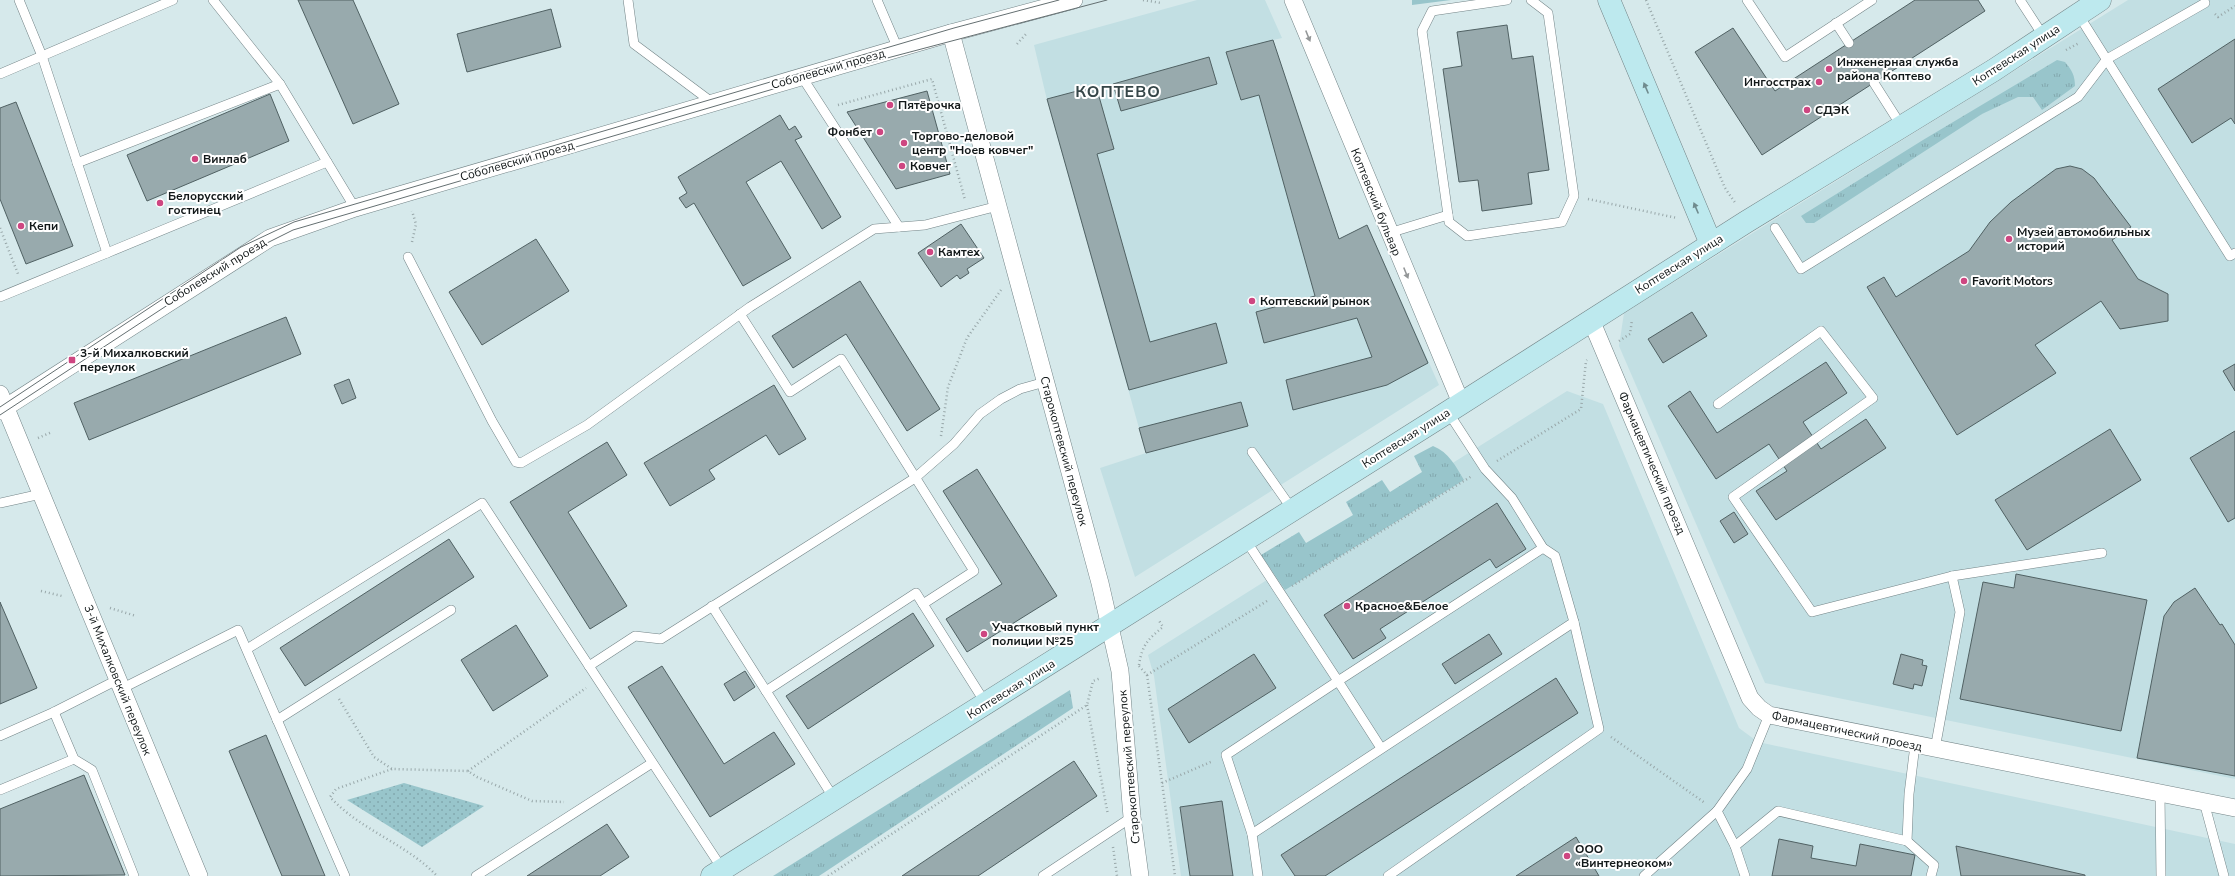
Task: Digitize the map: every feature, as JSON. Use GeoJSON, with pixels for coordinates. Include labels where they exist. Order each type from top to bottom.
{"type":"FeatureCollection","features":[{"type":"Feature","properties":{"kind":"street","name":"Соболевский проезд"},"geometry":{"type":"LineString","coordinates":[[2,404],[270,238],[355,208],[898,48],[1074,0]]}},
{"type":"Feature","properties":{"kind":"street","name":"Коптевский бульвар"},"geometry":{"type":"LineString","coordinates":[[1293,0],[1389,233],[1454,407]]}},
{"type":"Feature","properties":{"kind":"street"},"geometry":{"type":"LineString","coordinates":[[1609,0],[1711,244]]}},
{"type":"Feature","properties":{"kind":"street","name":"Коптевская улица"},"geometry":{"type":"LineString","coordinates":[[721,874],[1292,509],[1746,222],[1902,127],[2100,0]]}},
{"type":"Feature","properties":{"kind":"street","name":"Старокоптевский переулок"},"geometry":{"type":"LineString","coordinates":[[951,33],[1100,582],[1110,626],[1120,671],[1132,817],[1140,876]]}},
{"type":"Feature","properties":{"kind":"street","name":"Фармацевтический проезд"},"geometry":{"type":"LineString","coordinates":[[1591,320],[1750,698],[1769,716],[2235,808]]}},
{"type":"Feature","properties":{"kind":"street","name":"3-й Михалковский переулок"},"geometry":{"type":"LineString","coordinates":[[2,404],[41,494],[199,876]]}},
{"type":"Feature","properties":{"kind":"lane"},"geometry":{"type":"LineString","coordinates":[[19,0],[42,56],[107,253]]}},
{"type":"Feature","properties":{"kind":"lane"},"geometry":{"type":"LineString","coordinates":[[0,74],[173,0]]}},
{"type":"Feature","properties":{"kind":"lane"},"geometry":{"type":"LineString","coordinates":[[212,0],[280,84],[355,208]]}},
{"type":"Feature","properties":{"kind":"lane"},"geometry":{"type":"LineString","coordinates":[[628,0],[634,44],[713,103]]}},
{"type":"Feature","properties":{"kind":"lane"},"geometry":{"type":"LineString","coordinates":[[877,0],[898,48]]}},
{"type":"Feature","properties":{"kind":"lane"},"geometry":{"type":"LineString","coordinates":[[1507,0],[1432,10],[1422,31],[1449,222],[1467,236],[1562,222],[1574,196],[1548,13],[1531,0]]}},
{"type":"Feature","properties":{"kind":"lane"},"geometry":{"type":"LineString","coordinates":[[1747,0],[1785,56],[1872,0]]}},
{"type":"Feature","properties":{"kind":"lane"},"geometry":{"type":"LineString","coordinates":[[2020,0],[2044,37]]}},
{"type":"Feature","properties":{"kind":"lane"},"geometry":{"type":"LineString","coordinates":[[1775,228],[1801,269],[2078,97],[2107,59],[2205,3]]}},
{"type":"Feature","properties":{"kind":"lane"},"geometry":{"type":"LineString","coordinates":[[2078,14],[2233,258]]}},
{"type":"Feature","properties":{"kind":"lane"},"geometry":{"type":"LineString","coordinates":[[1836,23],[1849,43]]}},
{"type":"Feature","properties":{"kind":"lane"},"geometry":{"type":"LineString","coordinates":[[802,76],[899,227]]}},
{"type":"Feature","properties":{"kind":"lane"},"geometry":{"type":"LineString","coordinates":[[1874,83],[1902,127]]}},
{"type":"Feature","properties":{"kind":"lane"},"geometry":{"type":"LineString","coordinates":[[77,163],[280,84]]}},
{"type":"Feature","properties":{"kind":"lane"},"geometry":{"type":"LineString","coordinates":[[0,297],[327,162]]}},
{"type":"Feature","properties":{"kind":"lane"},"geometry":{"type":"LineString","coordinates":[[408,256],[492,421],[516,462],[521,463],[588,425],[740,314],[874,229],[925,225],[998,206]]}},
{"type":"Feature","properties":{"kind":"lane"},"geometry":{"type":"LineString","coordinates":[[1389,233],[1448,215]]}},
{"type":"Feature","properties":{"kind":"lane"},"geometry":{"type":"LineString","coordinates":[[740,314],[790,392],[841,359],[974,571],[923,604]]}},
{"type":"Feature","properties":{"kind":"lane"},"geometry":{"type":"LineString","coordinates":[[1718,404],[1821,331],[1873,398],[1733,497],[1812,612],[1952,576],[2102,553]]}},
{"type":"Feature","properties":{"kind":"lane"},"geometry":{"type":"LineString","coordinates":[[589,666],[635,636],[661,639],[915,478],[944,453],[980,414],[1001,398],[1020,389],[1045,382]]}},
{"type":"Feature","properties":{"kind":"lane"},"geometry":{"type":"LineString","coordinates":[[1388,876],[1599,729],[1574,622],[1555,556],[1543,548],[1512,498],[1485,468],[1454,407]]}},
{"type":"Feature","properties":{"kind":"lane"},"geometry":{"type":"LineString","coordinates":[[1252,452],[1292,509]]}},
{"type":"Feature","properties":{"kind":"lane"},"geometry":{"type":"LineString","coordinates":[[0,503],[41,494]]}},
{"type":"Feature","properties":{"kind":"lane"},"geometry":{"type":"LineString","coordinates":[[247,650],[482,503],[652,763],[721,874]]}},
{"type":"Feature","properties":{"kind":"lane"},"geometry":{"type":"LineString","coordinates":[[1245,539],[1382,748]]}},
{"type":"Feature","properties":{"kind":"lane"},"geometry":{"type":"LineString","coordinates":[[1258,876],[1252,834],[1226,755],[1543,548]]}},
{"type":"Feature","properties":{"kind":"lane"},"geometry":{"type":"LineString","coordinates":[[1934,749],[1960,612],[1952,576]]}},
{"type":"Feature","properties":{"kind":"lane"},"geometry":{"type":"LineString","coordinates":[[766,691],[916,593],[986,704]]}},
{"type":"Feature","properties":{"kind":"lane"},"geometry":{"type":"LineString","coordinates":[[712,606],[835,800]]}},
{"type":"Feature","properties":{"kind":"lane"},"geometry":{"type":"LineString","coordinates":[[277,720],[451,610]]}},
{"type":"Feature","properties":{"kind":"lane"},"geometry":{"type":"LineString","coordinates":[[1252,834],[1574,622]]}},
{"type":"Feature","properties":{"kind":"lane"},"geometry":{"type":"LineString","coordinates":[[0,736],[119,685],[238,630],[345,876]]}},
{"type":"Feature","properties":{"kind":"lane"},"geometry":{"type":"LineString","coordinates":[[54,712],[74,759],[92,770],[134,876]]}},
{"type":"Feature","properties":{"kind":"lane"},"geometry":{"type":"LineString","coordinates":[[1644,876],[1717,811],[1747,769],[1769,716]]}},
{"type":"Feature","properties":{"kind":"lane"},"geometry":{"type":"LineString","coordinates":[[1907,841],[1909,794],[1915,745]]}},
{"type":"Feature","properties":{"kind":"lane"},"geometry":{"type":"LineString","coordinates":[[0,790],[74,759]]}},
{"type":"Feature","properties":{"kind":"lane"},"geometry":{"type":"LineString","coordinates":[[476,876],[652,763]]}},
{"type":"Feature","properties":{"kind":"lane"},"geometry":{"type":"LineString","coordinates":[[2160,793],[2161,876]]}},
{"type":"Feature","properties":{"kind":"lane"},"geometry":{"type":"LineString","coordinates":[[2204,802],[2224,876]]}},
{"type":"Feature","properties":{"kind":"lane"},"geometry":{"type":"LineString","coordinates":[[1717,811],[1735,846],[1745,876]]}},
{"type":"Feature","properties":{"kind":"lane"},"geometry":{"type":"LineString","coordinates":[[1735,846],[1778,811],[1907,841],[1934,865],[1931,876]]}},
{"type":"Feature","properties":{"kind":"lane"},"geometry":{"type":"LineString","coordinates":[[1043,876],[1132,817]]}},
{"type":"Feature","properties":{"kind":"path"},"geometry":{"type":"LineString","coordinates":[[1143,0],[1161,3]]}},
{"type":"Feature","properties":{"kind":"path"},"geometry":{"type":"LineString","coordinates":[[1646,0],[1725,188],[1746,222]]}},
{"type":"Feature","properties":{"kind":"path"},"geometry":{"type":"LineString","coordinates":[[1017,44],[1027,32]]}},
{"type":"Feature","properties":{"kind":"path"},"geometry":{"type":"LineString","coordinates":[[823,109],[932,79],[969,214]]}},
{"type":"Feature","properties":{"kind":"path"},"geometry":{"type":"LineString","coordinates":[[407,193],[416,224],[408,256]]}},
{"type":"Feature","properties":{"kind":"path"},"geometry":{"type":"LineString","coordinates":[[1574,196],[1677,218]]}},
{"type":"Feature","properties":{"kind":"path"},"geometry":{"type":"LineString","coordinates":[[0,228],[23,287]]}},
{"type":"Feature","properties":{"kind":"path"},"geometry":{"type":"LineString","coordinates":[[944,453],[940,432],[948,387],[967,338],[1002,288]]}},
{"type":"Feature","properties":{"kind":"path"},"geometry":{"type":"LineString","coordinates":[[1147,675],[1175,876]]}},
{"type":"Feature","properties":{"kind":"path"},"geometry":{"type":"LineString","coordinates":[[468,771],[598,680]]}},
{"type":"Feature","properties":{"kind":"path"},"geometry":{"type":"LineString","coordinates":[[331,686],[374,758],[392,769]]}},
{"type":"Feature","properties":{"kind":"path"},"geometry":{"type":"LineString","coordinates":[[1087,705],[1111,831],[1117,876]]}},
{"type":"Feature","properties":{"kind":"path"},"geometry":{"type":"LineString","coordinates":[[1599,729],[1717,811]]}},
{"type":"Feature","properties":{"kind":"path"},"geometry":{"type":"LineString","coordinates":[[1162,783],[1226,755]]}},
{"type":"Feature","properties":{"kind":"path"},"geometry":{"type":"LineString","coordinates":[[437,876],[425,864],[389,842],[340,808],[330,797],[336,789],[392,769],[468,771],[477,777],[532,801],[561,800],[582,808]]}},
{"type":"Feature","properties":{"kind":"shaded area","name":"Коптевский рынок"},"geometry":{"type":"Polygon","coordinates":[[[1197,0],[1265,0],[1282,38],[1273,40],[1339,239],[1367,225],[1439,385],[1135,577],[1100,468],[1146,453],[1047,100],[1034,45],[1197,0]]]}},
{"type":"Feature","properties":{"kind":"shaded area"},"geometry":{"type":"Polygon","coordinates":[[[2128,0],[2235,0],[2235,779],[1765,683],[1619,346],[1624,313],[2128,0]]]}},
{"type":"Feature","properties":{"kind":"shaded area"},"geometry":{"type":"Polygon","coordinates":[[[1567,391],[1603,404],[1739,728],[1758,742],[2235,844],[2235,876],[1181,876],[1154,676],[1148,655],[1567,391]]]}},
{"type":"Feature","properties":{"kind":"green space"},"geometry":{"type":"Polygon","coordinates":[[[1412,0],[1451,0],[1412,5],[1412,0]]]}},
{"type":"Feature","properties":{"kind":"green space"},"geometry":{"type":"Polygon","coordinates":[[[2057,60],[2065,62],[2070,68],[2074,76],[2075,86],[2042,110],[2033,97],[2018,97],[1982,114],[1814,223],[1806,223],[1801,216],[1923,140],[2057,60]]]}},
{"type":"Feature","properties":{"kind":"green space"},"geometry":{"type":"Polygon","coordinates":[[[1433,446],[1448,456],[1464,480],[1285,590],[1261,555],[1299,532],[1306,543],[1353,515],[1346,502],[1382,480],[1390,492],[1422,472],[1414,456],[1433,446]]]}},
{"type":"Feature","properties":{"kind":"green space"},"geometry":{"type":"Polygon","coordinates":[[[1070,690],[1073,708],[819,876],[773,876],[1070,690]]]}},
{"type":"Feature","properties":{"kind":"green space"},"geometry":{"type":"Polygon","coordinates":[[[404,783],[484,806],[422,847],[347,800],[404,783]]]}},
{"type":"Feature","properties":{"kind":"building"},"geometry":{"type":"Polygon","coordinates":[[[298,0],[353,0],[399,104],[353,124],[298,0]]]}},
{"type":"Feature","properties":{"kind":"building"},"geometry":{"type":"Polygon","coordinates":[[[1915,0],[1978,0],[1985,11],[1762,155],[1695,52],[1733,28],[1775,91],[1915,0]]]}},
{"type":"Feature","properties":{"kind":"building"},"geometry":{"type":"Polygon","coordinates":[[[551,9],[561,47],[467,72],[457,34],[551,9]]]}},
{"type":"Feature","properties":{"kind":"building"},"geometry":{"type":"Polygon","coordinates":[[[1507,25],[1512,59],[1533,56],[1549,170],[1528,173],[1532,204],[1482,211],[1478,180],[1459,182],[1443,69],[1462,66],[1457,32],[1507,25]]]}},
{"type":"Feature","properties":{"kind":"building"},"geometry":{"type":"Polygon","coordinates":[[[2235,39],[2235,124],[2231,118],[2192,143],[2158,89],[2235,39]]]}},
{"type":"Feature","properties":{"kind":"building"},"geometry":{"type":"Polygon","coordinates":[[[1273,40],[1339,239],[1367,225],[1428,363],[1387,385],[1293,410],[1286,380],[1372,357],[1357,318],[1264,343],[1256,312],[1315,296],[1259,95],[1241,100],[1226,52],[1273,40]]]}},
{"type":"Feature","properties":{"kind":"building"},"geometry":{"type":"Polygon","coordinates":[[[1209,57],[1217,84],[1121,111],[1113,84],[1209,57]]]}},
{"type":"Feature","properties":{"kind":"building"},"geometry":{"type":"Polygon","coordinates":[[[1096,86],[1114,149],[1097,154],[1150,342],[1216,323],[1227,363],[1129,390],[1047,99],[1096,86]]]}},
{"type":"Feature","properties":{"kind":"building","name":"Торгово-деловой центр \"Ноев ковчег\""},"geometry":{"type":"Polygon","coordinates":[[[927,91],[950,174],[896,189],[847,112],[927,91]]]}},
{"type":"Feature","properties":{"kind":"building"},"geometry":{"type":"Polygon","coordinates":[[[270,94],[289,141],[147,201],[127,155],[270,94]]]}},
{"type":"Feature","properties":{"kind":"building"},"geometry":{"type":"Polygon","coordinates":[[[16,102],[73,246],[26,264],[0,199],[0,108],[16,102]]]}},
{"type":"Feature","properties":{"kind":"building"},"geometry":{"type":"Polygon","coordinates":[[[780,115],[789,130],[795,126],[802,137],[795,140],[841,217],[822,229],[781,161],[746,182],[791,258],[743,286],[694,203],[686,208],[679,198],[687,193],[678,177],[780,115]]]}},
{"type":"Feature","properties":{"kind":"building"},"geometry":{"type":"Polygon","coordinates":[[[2070,166],[2082,169],[2094,178],[2131,227],[2112,240],[2138,279],[2168,294],[2168,321],[2120,329],[2101,301],[2035,345],[2056,373],[1957,435],[1867,287],[1884,277],[1896,297],[1969,251],[1990,222],[2011,202],[2056,169],[2070,166]]]}},
{"type":"Feature","properties":{"kind":"building"},"geometry":{"type":"Polygon","coordinates":[[[961,224],[984,258],[967,269],[969,273],[960,279],[957,275],[941,287],[918,253],[961,224]]]}},
{"type":"Feature","properties":{"kind":"building"},"geometry":{"type":"Polygon","coordinates":[[[536,239],[569,291],[482,345],[449,292],[536,239]]]}},
{"type":"Feature","properties":{"kind":"building"},"geometry":{"type":"Polygon","coordinates":[[[860,281],[940,409],[907,431],[846,334],[793,368],[772,336],[860,281]]]}},
{"type":"Feature","properties":{"kind":"building"},"geometry":{"type":"Polygon","coordinates":[[[1692,312],[1707,336],[1663,363],[1648,339],[1692,312]]]}},
{"type":"Feature","properties":{"kind":"building"},"geometry":{"type":"Polygon","coordinates":[[[286,317],[301,354],[89,440],[74,403],[286,317]]]}},
{"type":"Feature","properties":{"kind":"building"},"geometry":{"type":"Polygon","coordinates":[[[1826,362],[1847,393],[1803,422],[1821,449],[1866,419],[1886,448],[1776,520],[1756,491],[1787,471],[1769,444],[1716,479],[1668,406],[1690,391],[1717,433],[1826,362]]]}},
{"type":"Feature","properties":{"kind":"building"},"geometry":{"type":"Polygon","coordinates":[[[2235,364],[2235,391],[2223,371],[2235,364]]]}},
{"type":"Feature","properties":{"kind":"building"},"geometry":{"type":"Polygon","coordinates":[[[349,379],[356,398],[342,404],[334,385],[349,379]]]}},
{"type":"Feature","properties":{"kind":"building"},"geometry":{"type":"Polygon","coordinates":[[[774,385],[806,439],[779,455],[766,435],[709,470],[715,479],[670,506],[644,463],[774,385]]]}},
{"type":"Feature","properties":{"kind":"building"},"geometry":{"type":"Polygon","coordinates":[[[1241,402],[1248,426],[1146,453],[1139,428],[1241,402]]]}},
{"type":"Feature","properties":{"kind":"building"},"geometry":{"type":"Polygon","coordinates":[[[2110,429],[2141,480],[2027,550],[1995,500],[2110,429]]]}},
{"type":"Feature","properties":{"kind":"building"},"geometry":{"type":"Polygon","coordinates":[[[2235,431],[2235,518],[2228,522],[2190,458],[2235,431]]]}},
{"type":"Feature","properties":{"kind":"building"},"geometry":{"type":"Polygon","coordinates":[[[607,442],[627,475],[568,512],[627,606],[590,629],[510,502],[607,442]]]}},
{"type":"Feature","properties":{"kind":"building"},"geometry":{"type":"Polygon","coordinates":[[[977,469],[1057,596],[967,652],[946,619],[1002,584],[943,491],[977,469]]]}},
{"type":"Feature","properties":{"kind":"building"},"geometry":{"type":"Polygon","coordinates":[[[1497,503],[1526,549],[1496,568],[1490,559],[1380,629],[1386,638],[1353,659],[1324,615],[1497,503]]]}},
{"type":"Feature","properties":{"kind":"building"},"geometry":{"type":"Polygon","coordinates":[[[1734,512],[1748,534],[1734,543],[1720,521],[1734,512]]]}},
{"type":"Feature","properties":{"kind":"building"},"geometry":{"type":"Polygon","coordinates":[[[449,539],[474,577],[305,686],[280,648],[449,539]]]}},
{"type":"Feature","properties":{"kind":"building"},"geometry":{"type":"Polygon","coordinates":[[[2016,574],[2147,600],[2121,731],[1960,699],[1983,582],[2014,588],[2016,574]]]}},
{"type":"Feature","properties":{"kind":"building"},"geometry":{"type":"Polygon","coordinates":[[[2195,588],[2220,625],[2222,624],[2235,645],[2235,776],[2137,758],[2164,616],[2174,602],[2195,588]]]}},
{"type":"Feature","properties":{"kind":"building"},"geometry":{"type":"Polygon","coordinates":[[[0,602],[37,688],[0,704],[0,602]]]}},
{"type":"Feature","properties":{"kind":"building"},"geometry":{"type":"Polygon","coordinates":[[[913,613],[934,646],[808,729],[786,696],[913,613]]]}},
{"type":"Feature","properties":{"kind":"building"},"geometry":{"type":"Polygon","coordinates":[[[516,625],[548,676],[493,711],[461,660],[516,625]]]}},
{"type":"Feature","properties":{"kind":"building"},"geometry":{"type":"Polygon","coordinates":[[[1489,634],[1502,654],[1455,684],[1442,664],[1489,634]]]}},
{"type":"Feature","properties":{"kind":"building"},"geometry":{"type":"Polygon","coordinates":[[[1254,654],[1276,688],[1189,743],[1168,709],[1254,654]]]}},
{"type":"Feature","properties":{"kind":"building"},"geometry":{"type":"Polygon","coordinates":[[[1901,654],[1923,660],[1922,665],[1927,666],[1922,686],[1914,684],[1913,689],[1893,684],[1901,654]]]}},
{"type":"Feature","properties":{"kind":"building"},"geometry":{"type":"Polygon","coordinates":[[[662,666],[724,764],[774,732],[795,764],[710,817],[628,687],[662,666]]]}},
{"type":"Feature","properties":{"kind":"building"},"geometry":{"type":"Polygon","coordinates":[[[745,671],[755,687],[734,701],[724,684],[745,671]]]}},
{"type":"Feature","properties":{"kind":"building"},"geometry":{"type":"Polygon","coordinates":[[[1556,678],[1578,713],[1325,876],[1295,876],[1281,855],[1556,678]]]}},
{"type":"Feature","properties":{"kind":"building"},"geometry":{"type":"Polygon","coordinates":[[[266,735],[325,876],[282,876],[229,751],[266,735]]]}},
{"type":"Feature","properties":{"kind":"building"},"geometry":{"type":"Polygon","coordinates":[[[1074,761],[1097,796],[978,876],[902,876],[1074,761]]]}},
{"type":"Feature","properties":{"kind":"building"},"geometry":{"type":"Polygon","coordinates":[[[84,775],[125,875],[0,876],[0,809],[84,775]]]}},
{"type":"Feature","properties":{"kind":"building"},"geometry":{"type":"Polygon","coordinates":[[[1222,801],[1233,876],[1190,876],[1180,807],[1222,801]]]}},
{"type":"Feature","properties":{"kind":"building"},"geometry":{"type":"Polygon","coordinates":[[[607,824],[629,857],[600,876],[527,876],[607,824]]]}},
{"type":"Feature","properties":{"kind":"building","name":"ООО «Винтернеоком»"},"geometry":{"type":"Polygon","coordinates":[[[1576,837],[1599,876],[1516,876],[1576,837]]]}},
{"type":"Feature","properties":{"kind":"building"},"geometry":{"type":"Polygon","coordinates":[[[1779,839],[1813,846],[1811,858],[1856,866],[1860,844],[1915,855],[1911,876],[1772,876],[1779,839]]]}},
{"type":"Feature","properties":{"kind":"building"},"geometry":{"type":"Polygon","coordinates":[[[1956,846],[2085,875],[2085,876],[1961,876],[1956,846]]]}},
{"type":"Feature","properties":{"kind":"tram line"},"geometry":{"type":"LineString","coordinates":[[0,407],[241,247],[294,222],[954,28],[1059,0]]}},
{"type":"Feature","properties":{"kind":"tram line"},"geometry":{"type":"LineString","coordinates":[[0,415],[247,253],[293,230],[804,80],[1107,0]]}},
{"type":"Feature","properties":{"kind":"place","name":"Инженерная служба района Коптево"},"geometry":{"type":"Point","coordinates":[1829,69]}},
{"type":"Feature","properties":{"kind":"place","name":"Ингосстрах"},"geometry":{"type":"Point","coordinates":[1819,82]}},
{"type":"Feature","properties":{"kind":"place","name":"Пятёрочка"},"geometry":{"type":"Point","coordinates":[890,105]}},
{"type":"Feature","properties":{"kind":"place","name":"СДЭК"},"geometry":{"type":"Point","coordinates":[1807,110]}},
{"type":"Feature","properties":{"kind":"place","name":"Фонбет"},"geometry":{"type":"Point","coordinates":[880,132]}},
{"type":"Feature","properties":{"kind":"place","name":"Торгово-деловой центр \"Ноев ковчег\""},"geometry":{"type":"Point","coordinates":[904,143]}},
{"type":"Feature","properties":{"kind":"place","name":"Винлаб"},"geometry":{"type":"Point","coordinates":[195,159]}},
{"type":"Feature","properties":{"kind":"place","name":"Ковчег"},"geometry":{"type":"Point","coordinates":[902,166]}},
{"type":"Feature","properties":{"kind":"place","name":"Белорусский гостинец"},"geometry":{"type":"Point","coordinates":[160,203]}},
{"type":"Feature","properties":{"kind":"place","name":"Кепи"},"geometry":{"type":"Point","coordinates":[21,226]}},
{"type":"Feature","properties":{"kind":"place","name":"Музей автомобильных историй"},"geometry":{"type":"Point","coordinates":[2009,239]}},
{"type":"Feature","properties":{"kind":"place","name":"Камтех"},"geometry":{"type":"Point","coordinates":[930,252]}},
{"type":"Feature","properties":{"kind":"place","name":"Favorit Motors"},"geometry":{"type":"Point","coordinates":[1964,281]}},
{"type":"Feature","properties":{"kind":"place","name":"Коптевский рынок"},"geometry":{"type":"Point","coordinates":[1252,301]}},
{"type":"Feature","properties":{"kind":"place","name":"3-й Михалковский переулок"},"geometry":{"type":"Point","coordinates":[72,360]}},
{"type":"Feature","properties":{"kind":"place","name":"Красное&Белое"},"geometry":{"type":"Point","coordinates":[1347,606]}},
{"type":"Feature","properties":{"kind":"place","name":"Участковый пункт полиции №25"},"geometry":{"type":"Point","coordinates":[984,634]}},
{"type":"Feature","properties":{"kind":"place","name":"ООО «Винтернеоком»"},"geometry":{"type":"Point","coordinates":[1567,856]}},
{"type":"Feature","properties":{"kind":"district","name":"КОПТЕВО"},"geometry":{"type":"Point","coordinates":[1118,92]}}]}
